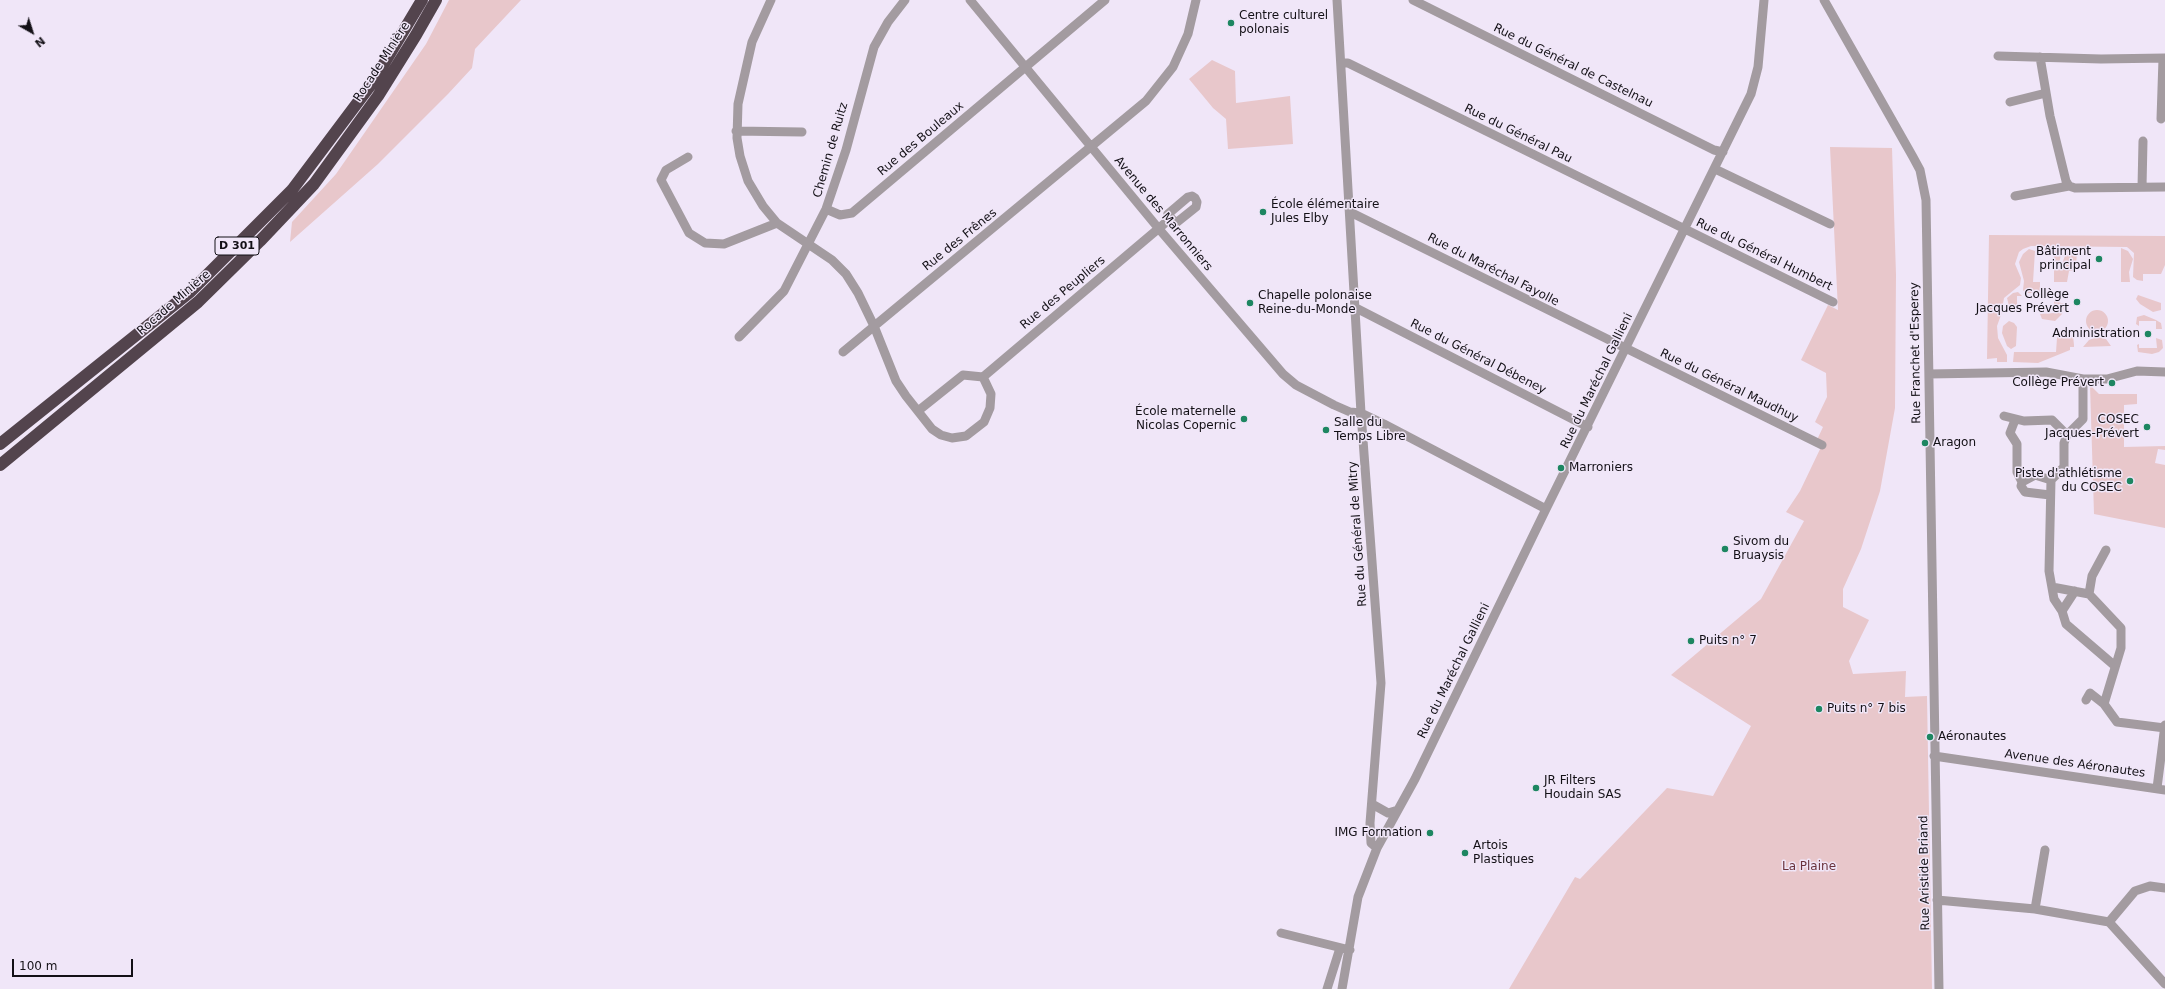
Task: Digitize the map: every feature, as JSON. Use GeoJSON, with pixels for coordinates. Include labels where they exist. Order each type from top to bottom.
{"type":"FeatureCollection","features":[{"type":"Feature","properties":{"kind":"highway","name":"Rocade Minière"},"geometry":{"type":"LineString","coordinates":[[0,444],[190,292],[292,190],[373,82],[422,0]]}},
{"type":"Feature","properties":{"kind":"highway","name":"Rocade Minière"},"geometry":{"type":"LineString","coordinates":[[0,465],[198,302],[309,190],[378,96],[436,0]]}},
{"type":"Feature","properties":{"kind":"street"},"geometry":{"type":"LineString","coordinates":[[771,0],[752,42],[738,104],[736,131],[740,156],[748,181],[763,206],[776,223],[809,243],[832,260],[846,274],[858,293],[874,326],[896,381],[932,429],[941,435],[952,438],[966,436],[984,422],[990,408],[991,394],[983,377],[963,375],[918,410]]}},
{"type":"Feature","properties":{"kind":"street","name":"Chemin de Ruitz"},"geometry":{"type":"LineString","coordinates":[[738,337],[784,291],[826,209],[844,157],[874,47],[888,22],[905,0]]}},
{"type":"Feature","properties":{"kind":"street","name":"Avenue des Marronniers"},"geometry":{"type":"LineString","coordinates":[[970,0],[1159,229],[1283,374],[1296,385],[1334,405],[1350,412],[1361,413],[1546,509]]}},
{"type":"Feature","properties":{"kind":"street","name":"Rue des Bouleaux"},"geometry":{"type":"LineString","coordinates":[[826,209],[840,215],[852,213],[1105,0]]}},
{"type":"Feature","properties":{"kind":"street","name":"Rue des Frênes"},"geometry":{"type":"LineString","coordinates":[[843,352],[1146,102],[1173,67],[1188,34],[1196,0]]}},
{"type":"Feature","properties":{"kind":"street","name":"Rue du Général de Mitry"},"geometry":{"type":"LineString","coordinates":[[1337,0],[1361,413],[1381,682],[1370,835],[1371,843],[1376,848]]}},
{"type":"Feature","properties":{"kind":"street","name":"Rue du Général de Castelnau"},"geometry":{"type":"LineString","coordinates":[[1413,0],[1714,150],[1723,152]]}},
{"type":"Feature","properties":{"kind":"street","name":"Rue du Maréchal Gallieni"},"geometry":{"type":"LineString","coordinates":[[1342,989],[1358,897],[1376,848],[1415,779],[1546,509],[1745,108],[1755,83],[1764,0]]}},
{"type":"Feature","properties":{"kind":"street","name":"Rue Franchet d'Esperey"},"geometry":{"type":"LineString","coordinates":[[1824,0],[1920,170],[1926,200],[1934,756]]}},
{"type":"Feature","properties":{"kind":"street"},"geometry":{"type":"LineString","coordinates":[[1998,56],[2164,59],[2160,119]]}},
{"type":"Feature","properties":{"kind":"street"},"geometry":{"type":"LineString","coordinates":[[2040,57],[2046,93],[2066,180],[2069,186]]}},
{"type":"Feature","properties":{"kind":"street","name":"Rue du Général Pau"},"geometry":{"type":"LineString","coordinates":[[1341,63],[1348,63],[1684,230]]}},
{"type":"Feature","properties":{"kind":"street"},"geometry":{"type":"LineString","coordinates":[[2010,102],[2046,93]]}},
{"type":"Feature","properties":{"kind":"street"},"geometry":{"type":"LineString","coordinates":[[736,131],[802,132]]}},
{"type":"Feature","properties":{"kind":"street"},"geometry":{"type":"LineString","coordinates":[[2142,186],[2143,141]]}},
{"type":"Feature","properties":{"kind":"street"},"geometry":{"type":"LineString","coordinates":[[688,157],[666,170],[661,180],[689,233],[704,243],[724,244],[776,223]]}},
{"type":"Feature","properties":{"kind":"street"},"geometry":{"type":"LineString","coordinates":[[1715,169],[1830,224]]}},
{"type":"Feature","properties":{"kind":"street"},"geometry":{"type":"LineString","coordinates":[[2015,196],[2069,186],[2075,188],[2142,186],[2165,187]]}},
{"type":"Feature","properties":{"kind":"street","name":"Rue du Maréchal Fayolle"},"geometry":{"type":"LineString","coordinates":[[1350,212],[1626,349]]}},
{"type":"Feature","properties":{"kind":"street","name":"Rue des Peupliers"},"geometry":{"type":"LineString","coordinates":[[983,377],[1171,218]]}},
{"type":"Feature","properties":{"kind":"street","name":"Rue du Général Humbert"},"geometry":{"type":"LineString","coordinates":[[1684,230],[1833,302]]}},
{"type":"Feature","properties":{"kind":"street","name":"Rue du Général Débeney"},"geometry":{"type":"LineString","coordinates":[[1356,308],[1588,427]]}},
{"type":"Feature","properties":{"kind":"street","name":"Rue du Général Maudhuy"},"geometry":{"type":"LineString","coordinates":[[1626,349],[1822,445]]}},
{"type":"Feature","properties":{"kind":"street"},"geometry":{"type":"LineString","coordinates":[[1929,374],[2046,372],[2083,379],[2107,379],[2137,371],[2165,372]]}},
{"type":"Feature","properties":{"kind":"street"},"geometry":{"type":"LineString","coordinates":[[2083,379],[2083,419],[2067,435],[2064,443],[2064,467],[2051,480],[2049,571],[2054,599],[2062,611],[2066,624],[2115,666]]}},
{"type":"Feature","properties":{"kind":"street"},"geometry":{"type":"LineString","coordinates":[[2004,416],[2015,420],[2052,420],[2067,435]]}},
{"type":"Feature","properties":{"kind":"street"},"geometry":{"type":"LineString","coordinates":[[2015,420],[2010,433],[2017,444],[2017,472],[2022,482],[2020,486],[2025,492],[2050,495]]}},
{"type":"Feature","properties":{"kind":"street"},"geometry":{"type":"LineString","coordinates":[[2022,482],[2035,475],[2051,480]]}},
{"type":"Feature","properties":{"kind":"street"},"geometry":{"type":"LineString","coordinates":[[2089,594],[2092,576],[2106,550]]}},
{"type":"Feature","properties":{"kind":"street"},"geometry":{"type":"LineString","coordinates":[[2052,587],[2089,594],[2121,628],[2121,648],[2104,704]]}},
{"type":"Feature","properties":{"kind":"street"},"geometry":{"type":"LineString","coordinates":[[2062,611],[2076,591]]}},
{"type":"Feature","properties":{"kind":"street"},"geometry":{"type":"LineString","coordinates":[[2086,700],[2090,693],[2104,704],[2117,722],[2165,727],[2161,789]]}},
{"type":"Feature","properties":{"kind":"street","name":"Avenue des Aéronautes"},"geometry":{"type":"LineString","coordinates":[[1934,756],[2161,789]]}},
{"type":"Feature","properties":{"kind":"street","name":"Rue Aristide Briand"},"geometry":{"type":"LineString","coordinates":[[1934,756],[1939,989]]}},
{"type":"Feature","properties":{"kind":"street"},"geometry":{"type":"LineString","coordinates":[[1372,804],[1388,813],[1398,810]]}},
{"type":"Feature","properties":{"kind":"street"},"geometry":{"type":"LineString","coordinates":[[2035,909],[2045,850]]}},
{"type":"Feature","properties":{"kind":"street"},"geometry":{"type":"LineString","coordinates":[[2109,922],[2135,891],[2150,886],[2165,888]]}},
{"type":"Feature","properties":{"kind":"street"},"geometry":{"type":"LineString","coordinates":[[1937,900],[2035,909],[2109,922],[2165,984]]}},
{"type":"Feature","properties":{"kind":"street"},"geometry":{"type":"LineString","coordinates":[[1282,934],[1350,950]]}},
{"type":"Feature","properties":{"kind":"street"},"geometry":{"type":"LineString","coordinates":[[1327,989],[1340,948]]}},
{"type":"Feature","properties":{"kind":"green space"},"geometry":{"type":"Polygon","coordinates":[[[449,0],[521,0],[475,49],[472,68],[448,94],[378,164],[290,242],[292,222],[336,174],[426,44],[449,0]]]}},
{"type":"Feature","properties":{"kind":"green space"},"geometry":{"type":"Polygon","coordinates":[[[1212,60],[1235,71],[1236,103],[1290,96],[1293,144],[1228,149],[1226,119],[1213,108],[1189,79],[1212,60]]]}},
{"type":"Feature","properties":{"kind":"green space","name":"La Plaine"},"geometry":{"type":"Polygon","coordinates":[[[1830,147],[1892,148],[1896,275],[1895,408],[1880,491],[1861,549],[1843,589],[1843,607],[1869,620],[1849,661],[1853,674],[1906,671],[1905,697],[1927,696],[1932,989],[1509,989],[1575,877],[1580,879],[1667,788],[1713,796],[1751,726],[1671,675],[1761,599],[1804,521],[1786,512],[1800,491],[1822,445],[1816,442],[1823,427],[1815,422],[1827,397],[1826,373],[1801,360],[1828,305],[1838,310],[1830,147]]]}},
{"type":"Feature","properties":{"kind":"green space"},"geometry":{"type":"Polygon","coordinates":[[[1989,235],[2165,236],[2165,265],[2161,274],[2143,274],[2143,281],[2137,280],[2133,277],[2134,253],[2127,247],[2031,246],[2023,249],[2019,252],[2015,264],[2021,278],[2020,285],[2004,298],[2001,315],[1997,326],[1998,338],[2007,355],[2007,362],[1997,362],[1997,358],[1987,359],[1989,235]]]}},
{"type":"Feature","properties":{"kind":"green space"},"geometry":{"type":"Polygon","coordinates":[[[2068,248],[2077,248],[2076,271],[2069,271],[2067,282],[2054,282],[2054,251],[2046,251],[2048,249],[2062,249],[2058,269],[2060,269],[2068,248]]]}},
{"type":"Feature","properties":{"kind":"green space"},"geometry":{"type":"Polygon","coordinates":[[[2121,248],[2128,251],[2133,259],[2129,272],[2130,282],[2121,282],[2121,248]]]}},
{"type":"Feature","properties":{"kind":"green space"},"geometry":{"type":"Polygon","coordinates":[[[2029,249],[2035,251],[2033,282],[2040,282],[2040,293],[2025,293],[2023,290],[2024,281],[2019,262],[2023,254],[2029,249]]]}},
{"type":"Feature","properties":{"kind":"green space"},"geometry":{"type":"Polygon","coordinates":[[[2018,292],[2022,296],[2017,296],[2017,307],[2009,306],[2007,298],[2013,293],[2018,292]]]}},
{"type":"Feature","properties":{"kind":"green space"},"geometry":{"type":"Polygon","coordinates":[[[2138,295],[2161,303],[2161,310],[2153,312],[2140,304],[2136,299],[2138,295]]]}},
{"type":"Feature","properties":{"kind":"green space"},"geometry":{"type":"Polygon","coordinates":[[[2054,301],[2065,304],[2062,314],[2055,321],[2042,319],[2040,314],[2054,313],[2054,301]]]}},
{"type":"Feature","properties":{"kind":"green space"},"geometry":{"type":"Polygon","coordinates":[[[2097,310],[2105,313],[2108,321],[2105,329],[2097,332],[2089,329],[2086,321],[2089,313],[2097,310]]]}},
{"type":"Feature","properties":{"kind":"green space"},"geometry":{"type":"Polygon","coordinates":[[[2144,315],[2161,323],[2162,329],[2156,329],[2156,321],[2139,321],[2139,326],[2136,324],[2137,317],[2144,315]]]}},
{"type":"Feature","properties":{"kind":"green space"},"geometry":{"type":"Polygon","coordinates":[[[2009,321],[2014,323],[2017,327],[2016,346],[2011,349],[2007,346],[2002,333],[2003,326],[2009,321]]]}},
{"type":"Feature","properties":{"kind":"green space"},"geometry":{"type":"Polygon","coordinates":[[[2065,332],[2073,336],[2074,347],[2070,347],[2070,350],[2038,363],[2013,362],[2014,352],[2056,352],[2057,338],[2060,333],[2065,332]]]}},
{"type":"Feature","properties":{"kind":"green space"},"geometry":{"type":"Polygon","coordinates":[[[2097,337],[2106,339],[2111,346],[2083,347],[2089,340],[2097,337]]]}},
{"type":"Feature","properties":{"kind":"green space"},"geometry":{"type":"Polygon","coordinates":[[[2156,338],[2162,340],[2163,348],[2159,352],[2152,354],[2138,352],[2137,345],[2139,344],[2139,348],[2157,348],[2156,338]]]}},
{"type":"Feature","properties":{"kind":"green space"},"geometry":{"type":"Polygon","coordinates":[[[2090,385],[2099,394],[2137,394],[2137,404],[2124,405],[2124,447],[2165,446],[2165,450],[2158,449],[2155,463],[2165,465],[2165,528],[2094,514],[2090,385]]]}},
{"type":"Feature","properties":{"kind":"place","name":"Centre culturel polonais"},"geometry":{"type":"Point","coordinates":[1231,23]}},
{"type":"Feature","properties":{"kind":"place","name":"École élémentaire Jules Elby"},"geometry":{"type":"Point","coordinates":[1263,212]}},
{"type":"Feature","properties":{"kind":"place","name":"Bâtiment principal"},"geometry":{"type":"Point","coordinates":[2099,259]}},
{"type":"Feature","properties":{"kind":"place","name":"Collège Jacques Prévert"},"geometry":{"type":"Point","coordinates":[2077,302]}},
{"type":"Feature","properties":{"kind":"place","name":"Chapelle polonaise Reine-du-Monde"},"geometry":{"type":"Point","coordinates":[1250,303]}},
{"type":"Feature","properties":{"kind":"place","name":"Administration"},"geometry":{"type":"Point","coordinates":[2148,334]}},
{"type":"Feature","properties":{"kind":"place","name":"Collège Prévert"},"geometry":{"type":"Point","coordinates":[2112,383]}},
{"type":"Feature","properties":{"kind":"place","name":"École maternelle Nicolas Copernic"},"geometry":{"type":"Point","coordinates":[1244,419]}},
{"type":"Feature","properties":{"kind":"place","name":"COSEC Jacques-Prévert"},"geometry":{"type":"Point","coordinates":[2147,427]}},
{"type":"Feature","properties":{"kind":"place","name":"Salle du Temps Libre"},"geometry":{"type":"Point","coordinates":[1326,430]}},
{"type":"Feature","properties":{"kind":"place","name":"Aragon"},"geometry":{"type":"Point","coordinates":[1925,443]}},
{"type":"Feature","properties":{"kind":"place","name":"Marroniers"},"geometry":{"type":"Point","coordinates":[1561,468]}},
{"type":"Feature","properties":{"kind":"place","name":"Piste d'athlétisme du COSEC"},"geometry":{"type":"Point","coordinates":[2130,481]}},
{"type":"Feature","properties":{"kind":"place","name":"Sivom du Bruaysis"},"geometry":{"type":"Point","coordinates":[1725,549]}},
{"type":"Feature","properties":{"kind":"place","name":"Puits n° 7"},"geometry":{"type":"Point","coordinates":[1691,641]}},
{"type":"Feature","properties":{"kind":"place","name":"Puits n° 7 bis"},"geometry":{"type":"Point","coordinates":[1819,709]}},
{"type":"Feature","properties":{"kind":"place","name":"Aéronautes"},"geometry":{"type":"Point","coordinates":[1930,737]}},
{"type":"Feature","properties":{"kind":"place","name":"JR Filters Houdain SAS"},"geometry":{"type":"Point","coordinates":[1536,788]}},
{"type":"Feature","properties":{"kind":"place","name":"IMG Formation"},"geometry":{"type":"Point","coordinates":[1430,833]}},
{"type":"Feature","properties":{"kind":"place","name":"Artois Plastiques"},"geometry":{"type":"Point","coordinates":[1465,853]}}]}
